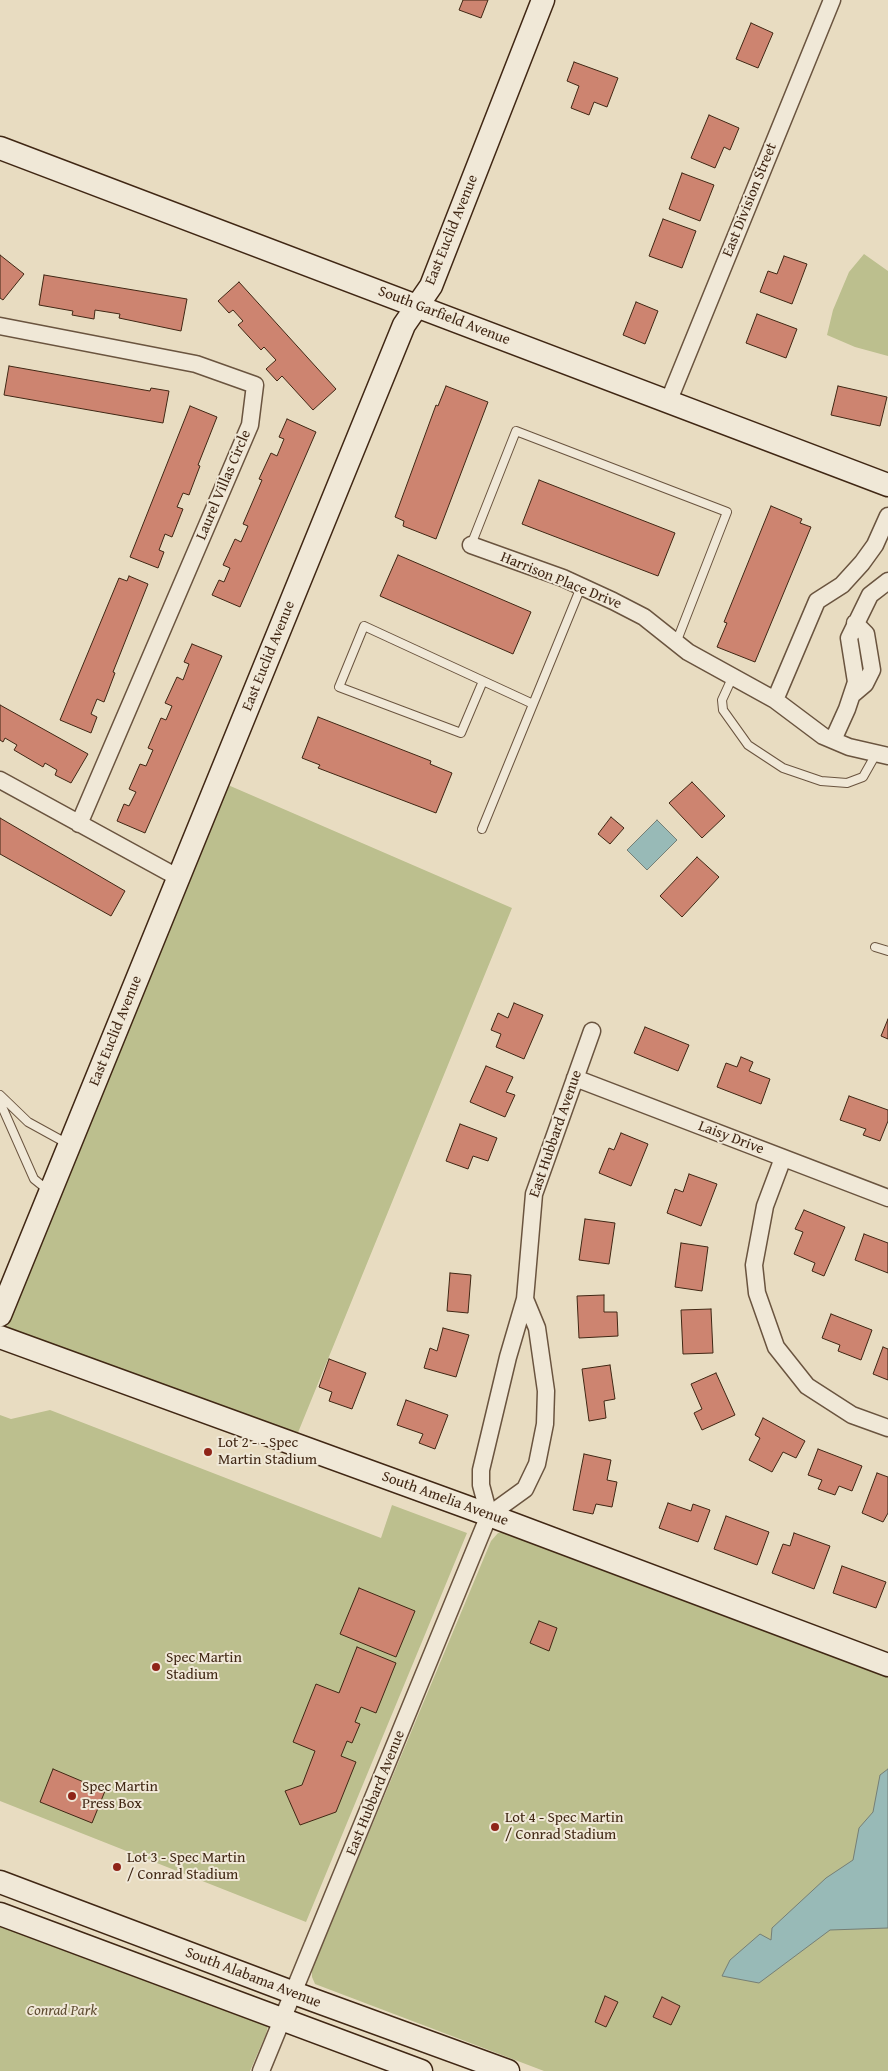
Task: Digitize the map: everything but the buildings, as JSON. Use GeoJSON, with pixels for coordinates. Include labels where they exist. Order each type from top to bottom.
{"type":"FeatureCollection","features":[{"type":"Feature","properties":{"kind":"street","name":"East Euclid Avenue"},"geometry":{"type":"LineString","coordinates":[[0,1315],[404,325],[431,286],[543,0]]}},
{"type":"Feature","properties":{"kind":"street","name":"East Division Street"},"geometry":{"type":"LineString","coordinates":[[668,400],[832,0]]}},
{"type":"Feature","properties":{"kind":"street","name":"South Garfield Avenue"},"geometry":{"type":"LineString","coordinates":[[0,148],[888,485]]}},
{"type":"Feature","properties":{"kind":"street","name":"Laurel Villas Circle"},"geometry":{"type":"LineString","coordinates":[[0,326],[196,364],[255,385],[250,425],[79,824]]}},
{"type":"Feature","properties":{"kind":"street"},"geometry":{"type":"LineString","coordinates":[[775,700],[817,601],[842,585],[862,563],[875,545],[888,516]]}},
{"type":"Feature","properties":{"kind":"street","name":"Harrison Place Drive"},"geometry":{"type":"LineString","coordinates":[[471,545],[581,587],[644,617],[688,652],[775,700],[823,736],[882,755]]}},
{"type":"Feature","properties":{"kind":"street"},"geometry":{"type":"LineString","coordinates":[[833,740],[856,682],[849,638],[870,595],[888,581]]}},
{"type":"Feature","properties":{"kind":"street"},"geometry":{"type":"LineString","coordinates":[[0,780],[178,878]]}},
{"type":"Feature","properties":{"kind":"street","name":"East Hubbard Avenue"},"geometry":{"type":"LineString","coordinates":[[489,1514],[481,1485],[481,1470],[508,1357],[525,1299],[534,1194],[592,1031]]}},
{"type":"Feature","properties":{"kind":"street","name":"Laisy Drive"},"geometry":{"type":"LineString","coordinates":[[575,1078],[888,1198]]}},
{"type":"Feature","properties":{"kind":"street"},"geometry":{"type":"LineString","coordinates":[[783,1158],[764,1206],[754,1265],[757,1293],[776,1347],[807,1386],[852,1415],[888,1428]]}},
{"type":"Feature","properties":{"kind":"street","name":"East Hubbard Avenue"},"geometry":{"type":"LineString","coordinates":[[261,2071],[489,1514],[525,1490],[537,1464],[546,1424],[546,1390],[538,1328],[525,1299]]}},
{"type":"Feature","properties":{"kind":"street","name":"South Amelia Avenue"},"geometry":{"type":"LineString","coordinates":[[0,1337],[489,1514],[888,1665]]}},
{"type":"Feature","properties":{"kind":"street","name":"South Alabama Avenue"},"geometry":{"type":"LineString","coordinates":[[0,1882],[294,1993],[508,2071]]}},
{"type":"Feature","properties":{"kind":"street","name":"South Alabama Avenue"},"geometry":{"type":"LineString","coordinates":[[0,1914],[421,2071]]}},
{"type":"Feature","properties":{"kind":"lane"},"geometry":{"type":"LineString","coordinates":[[471,545],[516,431],[727,512],[676,643]]}},
{"type":"Feature","properties":{"kind":"lane"},"geometry":{"type":"LineString","coordinates":[[482,829],[581,587]]}},
{"type":"Feature","properties":{"kind":"lane"},"geometry":{"type":"LineString","coordinates":[[483,681],[461,733],[339,687],[364,626],[533,704]]}},
{"type":"Feature","properties":{"kind":"lane"},"geometry":{"type":"LineString","coordinates":[[733,676],[722,700],[723,710],[748,745],[783,768],[821,781],[847,783],[863,777],[882,755]]}},
{"type":"Feature","properties":{"kind":"lane"},"geometry":{"type":"LineString","coordinates":[[875,946],[888,951]]}},
{"type":"Feature","properties":{"kind":"lane"},"geometry":{"type":"LineString","coordinates":[[0,1095],[28,1122],[70,1145]]}},
{"type":"Feature","properties":{"kind":"lane"},"geometry":{"type":"LineString","coordinates":[[0,1102],[34,1179],[50,1192]]}},
{"type":"Feature","properties":{"kind":"green space"},"geometry":{"type":"Polygon","coordinates":[[[864,254],[888,271],[888,356],[855,347],[827,335],[833,310],[849,272],[864,254]]]}},
{"type":"Feature","properties":{"kind":"green space"},"geometry":{"type":"Polygon","coordinates":[[[228,785],[512,908],[297,1435],[6,1329],[228,785]]]}},
{"type":"Feature","properties":{"kind":"green space","name":"Spec Martin Stadium"},"geometry":{"type":"Polygon","coordinates":[[[50,1410],[381,1538],[392,1505],[467,1533],[306,1922],[0,1801],[0,1415],[11,1419],[50,1410]]]}},
{"type":"Feature","properties":{"kind":"green space"},"geometry":{"type":"Polygon","coordinates":[[[505,1532],[888,1677],[888,2071],[544,2071],[315,1984],[312,1977],[312,1969],[491,1541],[498,1533],[505,1532]]]}},
{"type":"Feature","properties":{"kind":"green space","name":"Conrad Park"},"geometry":{"type":"Polygon","coordinates":[[[0,1923],[264,2020],[268,2026],[266,2034],[250,2071],[0,2071],[0,1923]]]}},
{"type":"Feature","properties":{"kind":"water"},"geometry":{"type":"Polygon","coordinates":[[[657,820],[677,840],[647,870],[627,850],[657,820]]]}},
{"type":"Feature","properties":{"kind":"water"},"geometry":{"type":"Polygon","coordinates":[[[888,1769],[888,1928],[830,1930],[759,1983],[722,1976],[730,1960],[760,1934],[771,1940],[772,1928],[826,1878],[853,1860],[859,1828],[873,1812],[880,1775],[888,1769]]]}},
{"type":"Feature","properties":{"kind":"place","name":"Lot 2 - - Spec Martin Stadium"},"geometry":{"type":"Point","coordinates":[208,1452]}},
{"type":"Feature","properties":{"kind":"place","name":"Spec Martin Stadium"},"geometry":{"type":"Point","coordinates":[156,1667]}},
{"type":"Feature","properties":{"kind":"place","name":"Spec Martin Press Box"},"geometry":{"type":"Point","coordinates":[72,1796]}},
{"type":"Feature","properties":{"kind":"place","name":"Lot 4 - Spec Martin / Conrad Stadium"},"geometry":{"type":"Point","coordinates":[495,1827]}},
{"type":"Feature","properties":{"kind":"place","name":"Lot 3 - Spec Martin / Conrad Stadium"},"geometry":{"type":"Point","coordinates":[117,1867]}}]}
